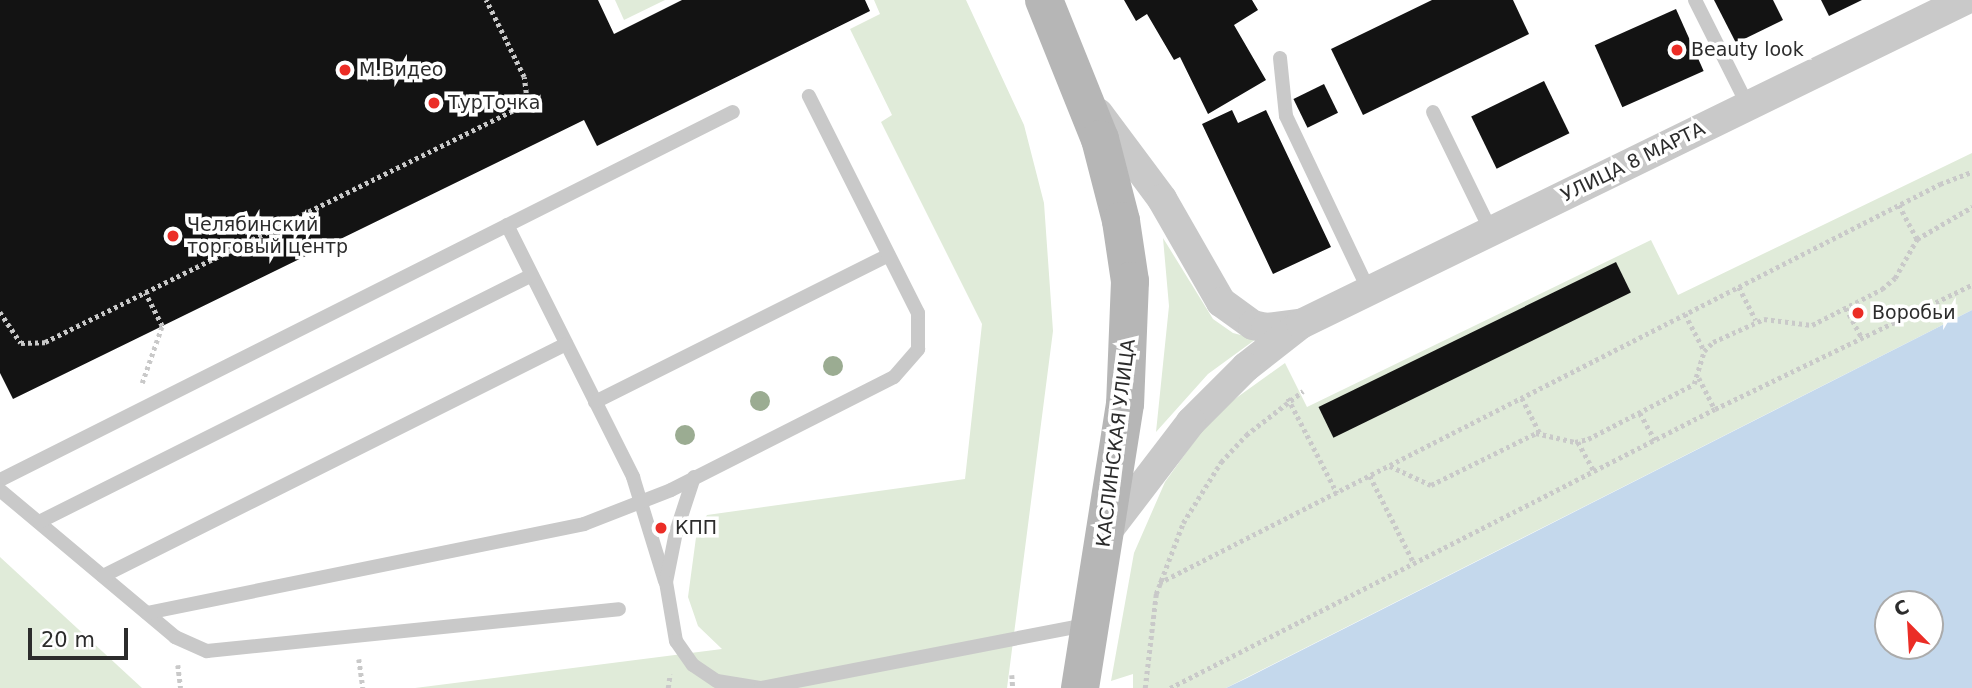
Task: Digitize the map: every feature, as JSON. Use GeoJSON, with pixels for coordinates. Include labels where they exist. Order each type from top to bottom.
{"type":"FeatureCollection","features":[{"type":"Feature","properties":{"kind":"main road","name":"КАСЛИНСКАЯ УЛИЦА"},"geometry":{"type":"LineString","coordinates":[[1044,0],[1085,97],[1121,220],[1130,292],[1127,382],[1106,533],[1080,688]]}},
{"type":"Feature","properties":{"kind":"street","name":"УЛИЦА 8 МАРТА"},"geometry":{"type":"LineString","coordinates":[[1301,324],[1965,0]]}},
{"type":"Feature","properties":{"kind":"street"},"geometry":{"type":"LineString","coordinates":[[1085,97],[1162,199],[1221,302],[1253,325],[1266,328],[1301,324]]}},
{"type":"Feature","properties":{"kind":"street"},"geometry":{"type":"LineString","coordinates":[[1106,533],[1191,422],[1246,368],[1301,324]]}},
{"type":"Feature","properties":{"kind":"lane"},"geometry":{"type":"LineString","coordinates":[[1695,0],[1748,106]]}},
{"type":"Feature","properties":{"kind":"lane"},"geometry":{"type":"LineString","coordinates":[[1280,58],[1286,117],[1369,291]]}},
{"type":"Feature","properties":{"kind":"lane"},"geometry":{"type":"LineString","coordinates":[[147,613],[551,534],[642,503],[894,377],[909,364],[921,330],[918,313],[809,96]]}},
{"type":"Feature","properties":{"kind":"lane"},"geometry":{"type":"LineString","coordinates":[[1433,111],[1491,231]]}},
{"type":"Feature","properties":{"kind":"lane"},"geometry":{"type":"LineString","coordinates":[[0,480],[733,112]]}},
{"type":"Feature","properties":{"kind":"lane"},"geometry":{"type":"LineString","coordinates":[[507,225],[642,503],[666,582],[671,626],[684,654],[703,673],[734,687],[761,688],[1091,623]]}},
{"type":"Feature","properties":{"kind":"lane"},"geometry":{"type":"LineString","coordinates":[[595,402],[888,255]]}},
{"type":"Feature","properties":{"kind":"lane"},"geometry":{"type":"LineString","coordinates":[[39,522],[532,275]]}},
{"type":"Feature","properties":{"kind":"lane"},"geometry":{"type":"LineString","coordinates":[[103,576],[566,344]]}},
{"type":"Feature","properties":{"kind":"lane"},"geometry":{"type":"LineString","coordinates":[[666,582],[694,477]]}},
{"type":"Feature","properties":{"kind":"lane"},"geometry":{"type":"LineString","coordinates":[[0,489],[147,613],[190,645],[215,652],[619,610]]}},
{"type":"Feature","properties":{"kind":"path"},"geometry":{"type":"LineString","coordinates":[[0,312],[14,338],[36,346],[514,110],[526,93],[524,77],[486,0]]}},
{"type":"Feature","properties":{"kind":"path"},"geometry":{"type":"LineString","coordinates":[[1160,583],[1899,205],[1972,172]]}},
{"type":"Feature","properties":{"kind":"path"},"geometry":{"type":"LineString","coordinates":[[1899,205],[1917,239]]}},
{"type":"Feature","properties":{"kind":"path"},"geometry":{"type":"LineString","coordinates":[[1704,351],[1756,320],[1808,326],[1846,307],[1892,282],[1917,239],[1972,207]]}},
{"type":"Feature","properties":{"kind":"path"},"geometry":{"type":"LineString","coordinates":[[1170,688],[1715,409],[1972,285]]}},
{"type":"Feature","properties":{"kind":"path"},"geometry":{"type":"LineString","coordinates":[[1739,287],[1756,320]]}},
{"type":"Feature","properties":{"kind":"path"},"geometry":{"type":"LineString","coordinates":[[139,389],[162,326],[145,293]]}},
{"type":"Feature","properties":{"kind":"path"},"geometry":{"type":"LineString","coordinates":[[1846,307],[1862,338]]}},
{"type":"Feature","properties":{"kind":"path"},"geometry":{"type":"LineString","coordinates":[[1685,314],[1704,351],[1699,378],[1715,409]]}},
{"type":"Feature","properties":{"kind":"path"},"geometry":{"type":"LineString","coordinates":[[1389,466],[1421,483],[1436,484],[1540,433],[1578,442],[1640,413],[1699,378]]}},
{"type":"Feature","properties":{"kind":"path"},"geometry":{"type":"LineString","coordinates":[[1145,688],[1160,583],[1201,491],[1246,435],[1288,398],[1303,391]]}},
{"type":"Feature","properties":{"kind":"path"},"geometry":{"type":"LineString","coordinates":[[1288,398],[1336,493]]}},
{"type":"Feature","properties":{"kind":"path"},"geometry":{"type":"LineString","coordinates":[[1522,398],[1540,433]]}},
{"type":"Feature","properties":{"kind":"path"},"geometry":{"type":"LineString","coordinates":[[1640,413],[1655,440]]}},
{"type":"Feature","properties":{"kind":"path"},"geometry":{"type":"LineString","coordinates":[[1578,442],[1594,471]]}},
{"type":"Feature","properties":{"kind":"path"},"geometry":{"type":"LineString","coordinates":[[1370,476],[1414,563]]}},
{"type":"Feature","properties":{"kind":"path"},"geometry":{"type":"LineString","coordinates":[[356,638],[363,688]]}},
{"type":"Feature","properties":{"kind":"path"},"geometry":{"type":"LineString","coordinates":[[1012,675],[1013,688]]}},
{"type":"Feature","properties":{"kind":"green space"},"geometry":{"type":"Polygon","coordinates":[[[615,0],[665,0],[624,20],[615,0]]]}},
{"type":"Feature","properties":{"kind":"green space"},"geometry":{"type":"Polygon","coordinates":[[[874,0],[966,0],[1024,125],[1044,203],[1053,331],[1007,688],[415,688],[722,649],[698,626],[688,597],[697,530],[707,515],[965,479],[982,324],[881,122],[892,115],[850,29],[880,14],[874,0]]]}},
{"type":"Feature","properties":{"kind":"green space"},"geometry":{"type":"Polygon","coordinates":[[[1972,153],[1972,310],[1226,688],[1133,688],[1133,674],[1111,681],[1134,553],[1165,482],[1201,432],[1232,401],[1285,363],[1307,407],[1651,240],[1678,295],[1972,153]]]}},
{"type":"Feature","properties":{"kind":"green space"},"geometry":{"type":"Polygon","coordinates":[[[1163,238],[1213,319],[1233,333],[1256,339],[1208,374],[1156,432],[1169,306],[1163,238]]]}},
{"type":"Feature","properties":{"kind":"green space"},"geometry":{"type":"Polygon","coordinates":[[[0,557],[142,688],[0,688],[0,557]]]}},
{"type":"Feature","properties":{"kind":"water"},"geometry":{"type":"Polygon","coordinates":[[[1972,310],[1972,688],[1226,688],[1247,678],[1972,310]]]}},
{"type":"Feature","properties":{"kind":"building","name":"Челябинский торговый центр"},"geometry":{"type":"Polygon","coordinates":[[[0,0],[598,0],[614,34],[682,0],[865,0],[870,11],[597,146],[584,120],[13,399],[0,373],[0,0]]]}},
{"type":"Feature","properties":{"kind":"building"},"geometry":{"type":"Polygon","coordinates":[[[1124,0],[1252,0],[1258,10],[1234,25],[1266,80],[1208,114],[1180,57],[1174,60],[1147,14],[1136,21],[1124,0]]]}},
{"type":"Feature","properties":{"kind":"building"},"geometry":{"type":"Polygon","coordinates":[[[1432,0],[1513,0],[1529,34],[1363,115],[1331,49],[1432,0]]]}},
{"type":"Feature","properties":{"kind":"building"},"geometry":{"type":"Polygon","coordinates":[[[1714,0],[1773,0],[1783,20],[1736,43],[1714,0]]]}},
{"type":"Feature","properties":{"kind":"building"},"geometry":{"type":"Polygon","coordinates":[[[1821,0],[1862,0],[1829,16],[1821,0]]]}},
{"type":"Feature","properties":{"kind":"building"},"geometry":{"type":"Polygon","coordinates":[[[1676,9],[1704,71],[1622,107],[1595,45],[1676,9]]]}},
{"type":"Feature","properties":{"kind":"building"},"geometry":{"type":"Polygon","coordinates":[[[1544,81],[1569,133],[1497,169],[1471,117],[1544,81]]]}},
{"type":"Feature","properties":{"kind":"building"},"geometry":{"type":"Polygon","coordinates":[[[1324,84],[1338,113],[1307,128],[1293,99],[1324,84]]]}},
{"type":"Feature","properties":{"kind":"building"},"geometry":{"type":"Polygon","coordinates":[[[1232,110],[1238,123],[1266,110],[1331,247],[1273,274],[1202,124],[1232,110]]]}},
{"type":"Feature","properties":{"kind":"building"},"geometry":{"type":"Polygon","coordinates":[[[1616,262],[1631,293],[1333,438],[1318,407],[1616,262]]]}},
{"type":"Feature","properties":{"kind":"place","name":"Beauty look"},"geometry":{"type":"Point","coordinates":[1677,50]}},
{"type":"Feature","properties":{"kind":"place","name":"М.Видео"},"geometry":{"type":"Point","coordinates":[345,70]}},
{"type":"Feature","properties":{"kind":"place","name":"ТурТочка"},"geometry":{"type":"Point","coordinates":[434,103]}},
{"type":"Feature","properties":{"kind":"place","name":"Челябинский торговый центр"},"geometry":{"type":"Point","coordinates":[173,236]}},
{"type":"Feature","properties":{"kind":"place","name":"Воробьи"},"geometry":{"type":"Point","coordinates":[1858,313]}},
{"type":"Feature","properties":{"kind":"place","name":"КПП"},"geometry":{"type":"Point","coordinates":[661,528]}}]}
